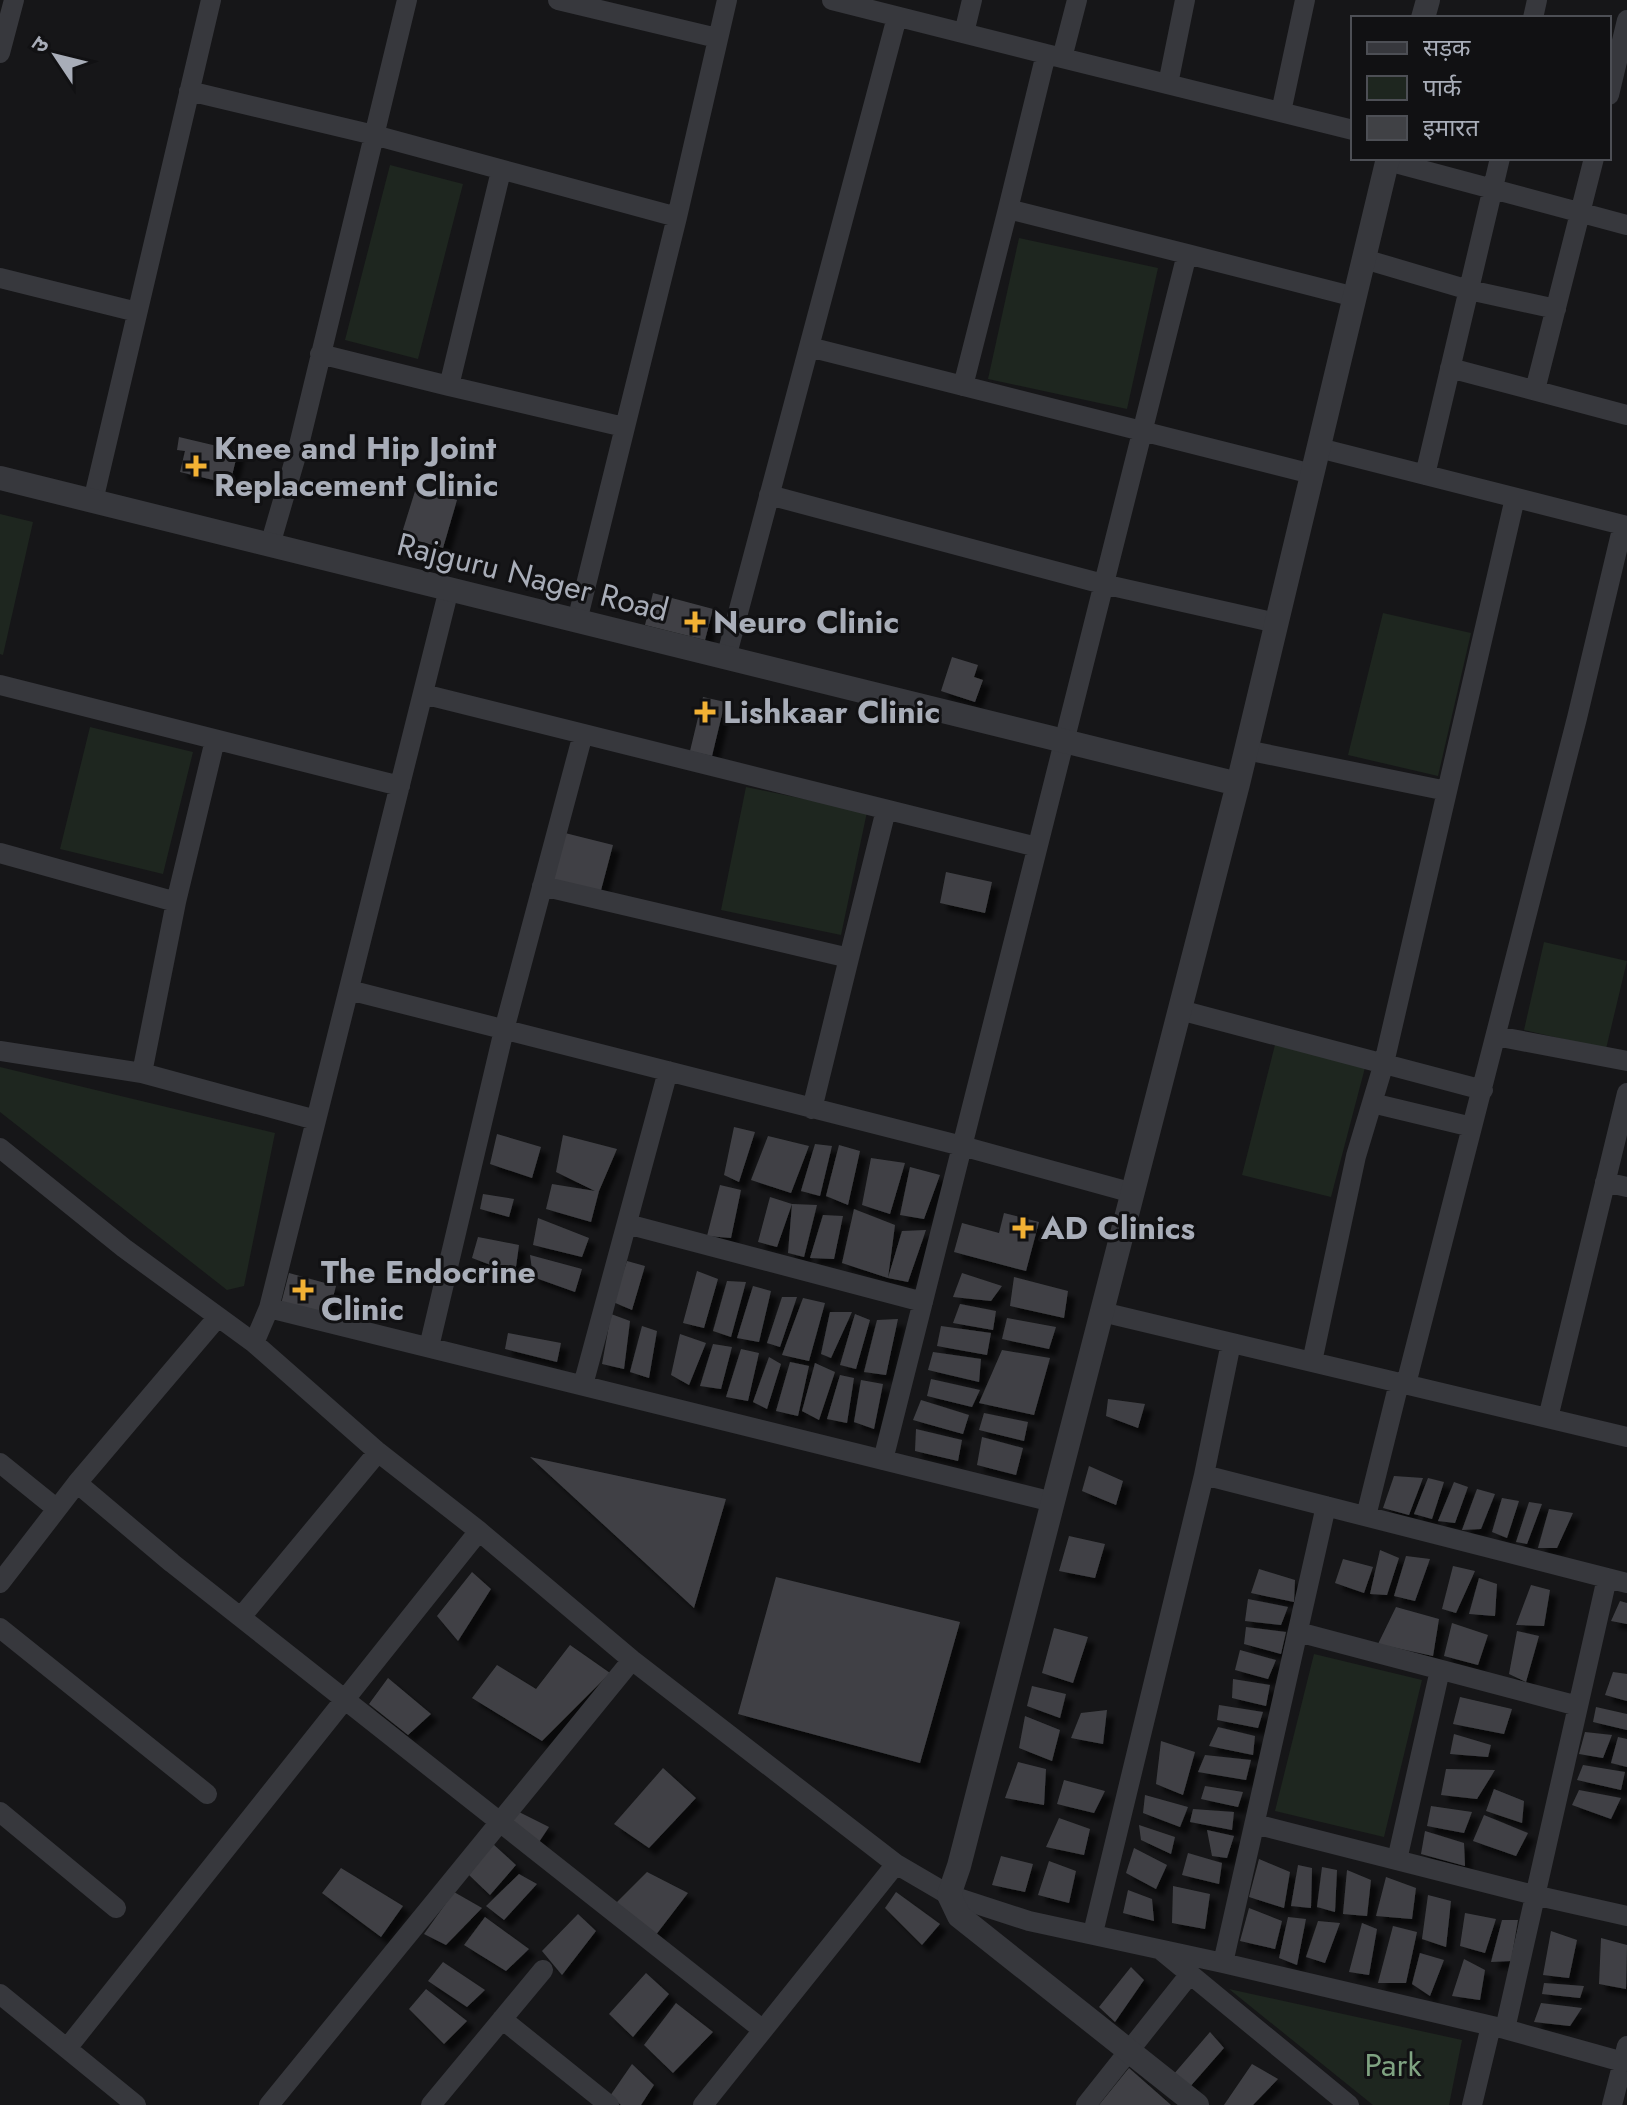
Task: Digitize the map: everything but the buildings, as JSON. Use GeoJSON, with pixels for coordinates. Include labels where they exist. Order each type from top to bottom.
{"type":"FeatureCollection","features":[{"type":"Feature","properties":{"kind":"street"},"geometry":{"type":"LineString","coordinates":[[0,53],[14,0]]}},
{"type":"Feature","properties":{"kind":"street"},"geometry":{"type":"LineString","coordinates":[[93,501],[211,0]]}},
{"type":"Feature","properties":{"kind":"street"},"geometry":{"type":"LineString","coordinates":[[270,545],[298,449],[407,0]]}},
{"type":"Feature","properties":{"kind":"street"},"geometry":{"type":"LineString","coordinates":[[558,0],[717,38]]}},
{"type":"Feature","properties":{"kind":"street"},"geometry":{"type":"LineString","coordinates":[[577,621],[727,0]]}},
{"type":"Feature","properties":{"kind":"street"},"geometry":{"type":"LineString","coordinates":[[832,0],[1351,130]]}},
{"type":"Feature","properties":{"kind":"street"},"geometry":{"type":"LineString","coordinates":[[964,33],[972,0]]}},
{"type":"Feature","properties":{"kind":"street"},"geometry":{"type":"LineString","coordinates":[[963,386],[1008,209],[1054,56],[1077,0]]}},
{"type":"Feature","properties":{"kind":"street"},"geometry":{"type":"LineString","coordinates":[[1168,84],[1185,0]]}},
{"type":"Feature","properties":{"kind":"street"},"geometry":{"type":"LineString","coordinates":[[1281,112],[1305,0]]}},
{"type":"Feature","properties":{"kind":"street"},"geometry":{"type":"LineString","coordinates":[[726,658],[897,17]]}},
{"type":"Feature","properties":{"kind":"street"},"geometry":{"type":"LineString","coordinates":[[1611,82],[1619,32]]}},
{"type":"Feature","properties":{"kind":"street"},"geometry":{"type":"LineString","coordinates":[[189,91],[374,135],[677,217]]}},
{"type":"Feature","properties":{"kind":"street"},"geometry":{"type":"LineString","coordinates":[[1197,2105],[959,1916],[949,1895],[1238,784],[1388,160]]}},
{"type":"Feature","properties":{"kind":"street"},"geometry":{"type":"LineString","coordinates":[[1391,160],[1627,225]]}},
{"type":"Feature","properties":{"kind":"street"},"geometry":{"type":"LineString","coordinates":[[1425,475],[1500,160]]}},
{"type":"Feature","properties":{"kind":"street"},"geometry":{"type":"LineString","coordinates":[[1535,390],[1594,160]]}},
{"type":"Feature","properties":{"kind":"street"},"geometry":{"type":"LineString","coordinates":[[449,386],[501,171]]}},
{"type":"Feature","properties":{"kind":"street"},"geometry":{"type":"LineString","coordinates":[[1008,209],[1355,297]]}},
{"type":"Feature","properties":{"kind":"street"},"geometry":{"type":"LineString","coordinates":[[883,1460],[1187,254]]}},
{"type":"Feature","properties":{"kind":"street"},"geometry":{"type":"LineString","coordinates":[[1364,259],[1469,290],[1556,309]]}},
{"type":"Feature","properties":{"kind":"street"},"geometry":{"type":"LineString","coordinates":[[0,278],[137,312]]}},
{"type":"Feature","properties":{"kind":"street"},"geometry":{"type":"LineString","coordinates":[[809,347],[1312,474]]}},
{"type":"Feature","properties":{"kind":"street"},"geometry":{"type":"LineString","coordinates":[[320,354],[624,427]]}},
{"type":"Feature","properties":{"kind":"street"},"geometry":{"type":"LineString","coordinates":[[1450,368],[1627,415]]}},
{"type":"Feature","properties":{"kind":"street"},"geometry":{"type":"LineString","coordinates":[[1319,448],[1625,526],[1483,1090],[1366,1516]]}},
{"type":"Feature","properties":{"kind":"street","name":"Rajguru Nager Road"},"geometry":{"type":"LineString","coordinates":[[0,478],[1238,784]]}},
{"type":"Feature","properties":{"kind":"street"},"geometry":{"type":"LineString","coordinates":[[769,495],[1103,584],[1277,623]]}},
{"type":"Feature","properties":{"kind":"street"},"geometry":{"type":"LineString","coordinates":[[1312,1362],[1356,1156],[1384,1063],[1515,498]]}},
{"type":"Feature","properties":{"kind":"street"},"geometry":{"type":"LineString","coordinates":[[254,1343],[269,1308],[449,589]]}},
{"type":"Feature","properties":{"kind":"street"},"geometry":{"type":"LineString","coordinates":[[0,685],[400,786]]}},
{"type":"Feature","properties":{"kind":"street"},"geometry":{"type":"LineString","coordinates":[[423,694],[1037,847]]}},
{"type":"Feature","properties":{"kind":"street"},"geometry":{"type":"LineString","coordinates":[[429,1347],[504,1030],[583,734]]}},
{"type":"Feature","properties":{"kind":"street"},"geometry":{"type":"LineString","coordinates":[[142,1073],[176,902],[215,740]]}},
{"type":"Feature","properties":{"kind":"street"},"geometry":{"type":"LineString","coordinates":[[1246,750],[1447,791]]}},
{"type":"Feature","properties":{"kind":"street"},"geometry":{"type":"LineString","coordinates":[[812,1109],[886,810]]}},
{"type":"Feature","properties":{"kind":"street"},"geometry":{"type":"LineString","coordinates":[[0,853],[176,902]]}},
{"type":"Feature","properties":{"kind":"street"},"geometry":{"type":"LineString","coordinates":[[542,886],[849,958]]}},
{"type":"Feature","properties":{"kind":"street"},"geometry":{"type":"LineString","coordinates":[[349,990],[962,1146],[1133,1193]]}},
{"type":"Feature","properties":{"kind":"street"},"geometry":{"type":"LineString","coordinates":[[1180,1010],[1483,1090]]}},
{"type":"Feature","properties":{"kind":"street"},"geometry":{"type":"LineString","coordinates":[[1496,1036],[1627,1061]]}},
{"type":"Feature","properties":{"kind":"street"},"geometry":{"type":"LineString","coordinates":[[0,1051],[142,1073],[316,1120]]}},
{"type":"Feature","properties":{"kind":"street"},"geometry":{"type":"LineString","coordinates":[[583,1385],[668,1071]]}},
{"type":"Feature","properties":{"kind":"street"},"geometry":{"type":"LineString","coordinates":[[1548,1418],[1627,1093]]}},
{"type":"Feature","properties":{"kind":"street"},"geometry":{"type":"LineString","coordinates":[[1372,1103],[1472,1127]]}},
{"type":"Feature","properties":{"kind":"street"},"geometry":{"type":"LineString","coordinates":[[0,1148],[124,1248],[254,1343],[378,1452],[479,1531],[632,1660],[896,1864],[949,1895],[1029,1921],[1625,2054],[1612,2105]]}},
{"type":"Feature","properties":{"kind":"street"},"geometry":{"type":"LineString","coordinates":[[1605,1182],[1627,1187]]}},
{"type":"Feature","properties":{"kind":"street"},"geometry":{"type":"LineString","coordinates":[[627,1224],[923,1302]]}},
{"type":"Feature","properties":{"kind":"street"},"geometry":{"type":"LineString","coordinates":[[269,1308],[1053,1502]]}},
{"type":"Feature","properties":{"kind":"street"},"geometry":{"type":"LineString","coordinates":[[1102,1312],[1627,1437]]}},
{"type":"Feature","properties":{"kind":"street"},"geometry":{"type":"LineString","coordinates":[[0,1583],[77,1483],[217,1318]]}},
{"type":"Feature","properties":{"kind":"street"},"geometry":{"type":"LineString","coordinates":[[1093,1933],[1204,1475],[1231,1343]]}},
{"type":"Feature","properties":{"kind":"street"},"geometry":{"type":"LineString","coordinates":[[241,1617],[378,1452]]}},
{"type":"Feature","properties":{"kind":"street"},"geometry":{"type":"LineString","coordinates":[[0,1463],[57,1509]]}},
{"type":"Feature","properties":{"kind":"street"},"geometry":{"type":"LineString","coordinates":[[1204,1475],[1617,1581],[1578,1706],[1534,1895],[1498,2028],[1472,2105]]}},
{"type":"Feature","properties":{"kind":"street"},"geometry":{"type":"LineString","coordinates":[[77,1483],[499,1823],[763,2030]]}},
{"type":"Feature","properties":{"kind":"street"},"geometry":{"type":"LineString","coordinates":[[1223,1963],[1326,1506]]}},
{"type":"Feature","properties":{"kind":"street"},"geometry":{"type":"LineString","coordinates":[[68,2047],[479,1531]]}},
{"type":"Feature","properties":{"kind":"street"},"geometry":{"type":"LineString","coordinates":[[0,1628],[207,1794]]}},
{"type":"Feature","properties":{"kind":"street"},"geometry":{"type":"LineString","coordinates":[[1298,1632],[1578,1706]]}},
{"type":"Feature","properties":{"kind":"street"},"geometry":{"type":"LineString","coordinates":[[269,2105],[632,1660]]}},
{"type":"Feature","properties":{"kind":"street"},"geometry":{"type":"LineString","coordinates":[[1397,1860],[1440,1670]]}},
{"type":"Feature","properties":{"kind":"street"},"geometry":{"type":"LineString","coordinates":[[0,1812],[116,1908]]}},
{"type":"Feature","properties":{"kind":"street"},"geometry":{"type":"LineString","coordinates":[[1255,1824],[1627,1916]]}},
{"type":"Feature","properties":{"kind":"street"},"geometry":{"type":"LineString","coordinates":[[703,2105],[896,1864]]}},
{"type":"Feature","properties":{"kind":"street"},"geometry":{"type":"LineString","coordinates":[[1159,1948],[1349,2105]]}},
{"type":"Feature","properties":{"kind":"street"},"geometry":{"type":"LineString","coordinates":[[431,2105],[543,1970]]}},
{"type":"Feature","properties":{"kind":"street"},"geometry":{"type":"LineString","coordinates":[[1086,2105],[1190,1974]]}},
{"type":"Feature","properties":{"kind":"street"},"geometry":{"type":"LineString","coordinates":[[0,1994],[136,2105]]}},
{"type":"Feature","properties":{"kind":"street"},"geometry":{"type":"LineString","coordinates":[[502,2019],[609,2105]]}},
{"type":"Feature","properties":{"kind":"green space"},"geometry":{"type":"Polygon","coordinates":[[[390,165],[463,184],[418,359],[345,340],[390,165]]]}},
{"type":"Feature","properties":{"kind":"green space"},"geometry":{"type":"Polygon","coordinates":[[[1019,238],[1158,268],[1127,409],[988,379],[1019,238]]]}},
{"type":"Feature","properties":{"kind":"green space"},"geometry":{"type":"Polygon","coordinates":[[[0,514],[33,522],[3,655],[0,654],[0,514]]]}},
{"type":"Feature","properties":{"kind":"green space"},"geometry":{"type":"Polygon","coordinates":[[[1383,613],[1471,633],[1438,776],[1348,755],[1383,613]]]}},
{"type":"Feature","properties":{"kind":"green space"},"geometry":{"type":"Polygon","coordinates":[[[90,727],[193,752],[163,874],[60,849],[90,727]]]}},
{"type":"Feature","properties":{"kind":"green space"},"geometry":{"type":"Polygon","coordinates":[[[746,787],[867,812],[841,935],[721,910],[746,787]]]}},
{"type":"Feature","properties":{"kind":"green space"},"geometry":{"type":"Polygon","coordinates":[[[1544,942],[1627,961],[1606,1049],[1524,1030],[1544,942]]]}},
{"type":"Feature","properties":{"kind":"green space"},"geometry":{"type":"Polygon","coordinates":[[[1277,1037],[1367,1060],[1331,1197],[1242,1175],[1277,1037]]]}},
{"type":"Feature","properties":{"kind":"green space"},"geometry":{"type":"Polygon","coordinates":[[[0,1067],[275,1133],[244,1286],[227,1290],[0,1112],[0,1067]]]}},
{"type":"Feature","properties":{"kind":"green space"},"geometry":{"type":"Polygon","coordinates":[[[1314,1654],[1422,1680],[1384,1837],[1275,1811],[1314,1654]]]}},
{"type":"Feature","properties":{"kind":"green space","name":"Park"},"geometry":{"type":"Polygon","coordinates":[[[1229,1989],[1462,2040],[1449,2105],[1373,2105],[1229,1989]]]}},
{"type":"Feature","properties":{"kind":"place","name":"Knee and Hip Joint Replacement Clinic"},"geometry":{"type":"Point","coordinates":[196,466]}},
{"type":"Feature","properties":{"kind":"place","name":"Neuro Clinic"},"geometry":{"type":"Point","coordinates":[695,622]}},
{"type":"Feature","properties":{"kind":"place","name":"Lishkaar Clinic"},"geometry":{"type":"Point","coordinates":[705,712]}},
{"type":"Feature","properties":{"kind":"place","name":"AD Clinics"},"geometry":{"type":"Point","coordinates":[1023,1228]}},
{"type":"Feature","properties":{"kind":"place","name":"The Endocrine Clinic"},"geometry":{"type":"Point","coordinates":[303,1290]}}]}
